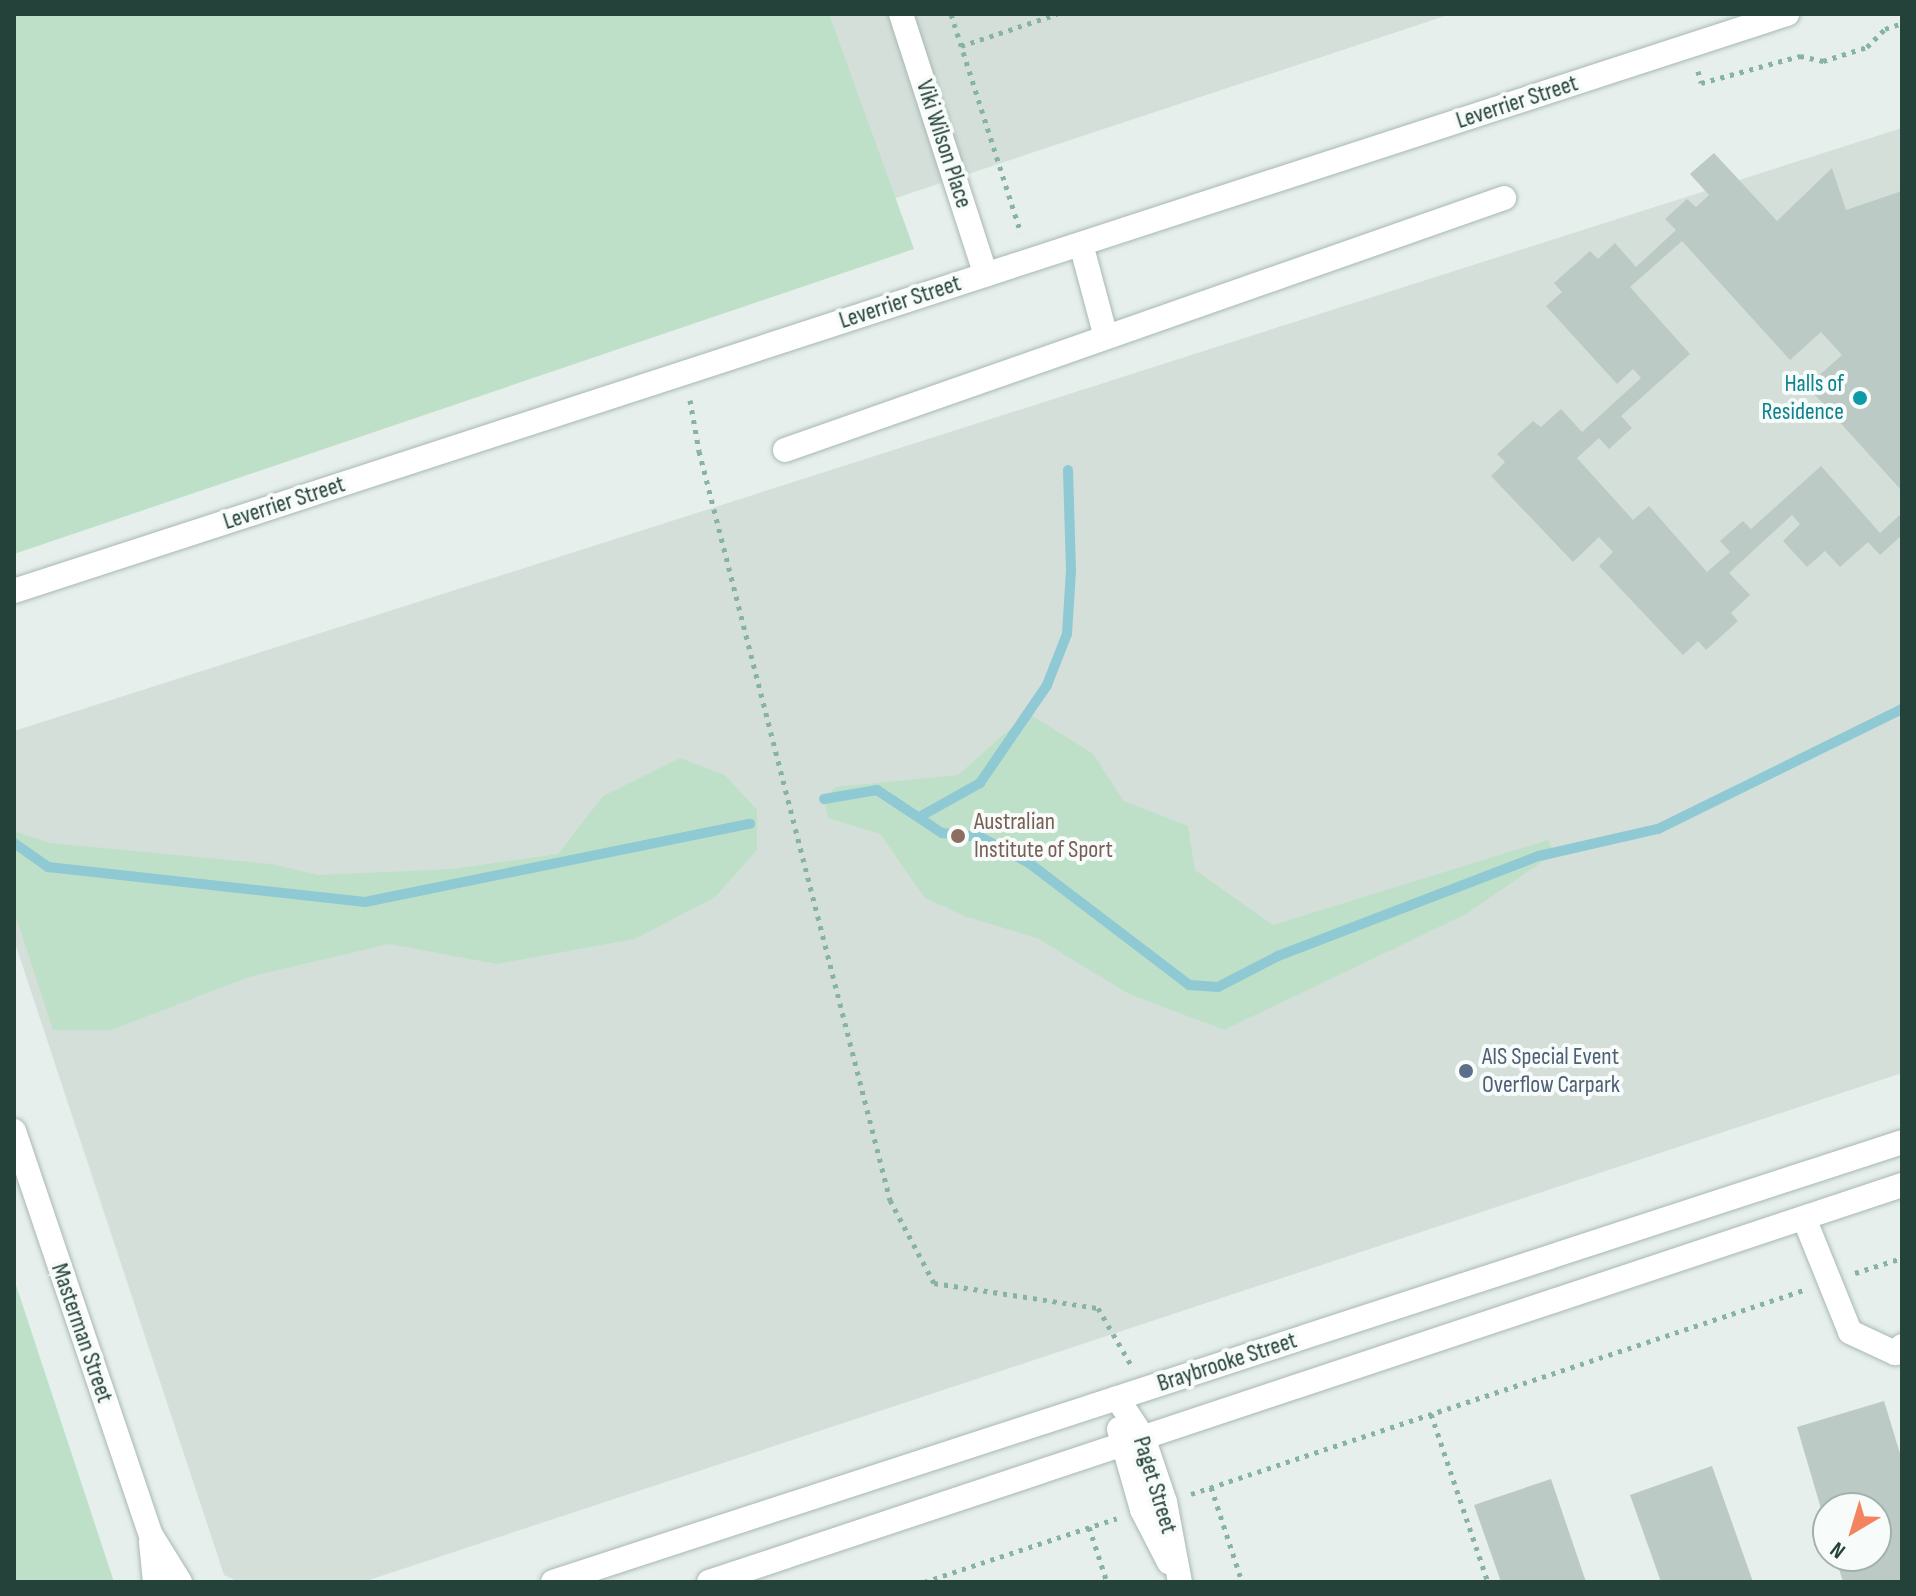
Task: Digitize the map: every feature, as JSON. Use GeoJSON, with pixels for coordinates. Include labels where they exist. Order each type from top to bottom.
{"type":"FeatureCollection","features":[{"type":"Feature","properties":{"kind":"street","name":"Viki Wilson Place"},"geometry":{"type":"LineString","coordinates":[[901,14],[986,275]]}},
{"type":"Feature","properties":{"kind":"street","name":"Leverrier Street"},"geometry":{"type":"LineString","coordinates":[[14,591],[1081,244],[1734,22],[1787,14]]}},
{"type":"Feature","properties":{"kind":"street"},"geometry":{"type":"LineString","coordinates":[[785,450],[1504,198]]}},
{"type":"Feature","properties":{"kind":"street"},"geometry":{"type":"LineString","coordinates":[[1081,244],[1106,337]]}},
{"type":"Feature","properties":{"kind":"street","name":"Masterman Street"},"geometry":{"type":"LineString","coordinates":[[14,1131],[151,1535],[180,1582]]}},
{"type":"Feature","properties":{"kind":"street","name":"Braybrooke Street"},"geometry":{"type":"LineString","coordinates":[[553,1582],[1902,1142]]}},
{"type":"Feature","properties":{"kind":"street","name":"Braybrooke Street"},"geometry":{"type":"LineString","coordinates":[[709,1582],[1804,1218],[1899,1194]]}},
{"type":"Feature","properties":{"kind":"street"},"geometry":{"type":"LineString","coordinates":[[1804,1218],[1850,1332],[1895,1353],[1902,1346]]}},
{"type":"Feature","properties":{"kind":"street","name":"Paget Street"},"geometry":{"type":"LineString","coordinates":[[1117,1398],[1143,1437],[1165,1502],[1180,1582]]}},
{"type":"Feature","properties":{"kind":"street","name":"Paget Street"},"geometry":{"type":"LineString","coordinates":[[1117,1398],[1120,1446],[1142,1510],[1180,1582]]}},
{"type":"Feature","properties":{"kind":"street","name":"Masterman Street"},"geometry":{"type":"LineString","coordinates":[[151,1535],[155,1582]]}},
{"type":"Feature","properties":{"kind":"path"},"geometry":{"type":"LineString","coordinates":[[951,14],[1022,236]]}},
{"type":"Feature","properties":{"kind":"path"},"geometry":{"type":"LineString","coordinates":[[961,46],[1057,14]]}},
{"type":"Feature","properties":{"kind":"path"},"geometry":{"type":"LineString","coordinates":[[1701,83],[1800,56],[1823,61],[1867,47],[1885,29],[1902,23]]}},
{"type":"Feature","properties":{"kind":"path"},"geometry":{"type":"LineString","coordinates":[[686,372],[699,451],[890,1200],[934,1283],[1098,1308],[1144,1389]]}},
{"type":"Feature","properties":{"kind":"path"},"geometry":{"type":"LineString","coordinates":[[1165,1502],[1902,1258]]}},
{"type":"Feature","properties":{"kind":"path"},"geometry":{"type":"LineString","coordinates":[[1431,1414],[1488,1582]]}},
{"type":"Feature","properties":{"kind":"path"},"geometry":{"type":"LineString","coordinates":[[1211,1487],[1242,1582]]}},
{"type":"Feature","properties":{"kind":"path"},"geometry":{"type":"LineString","coordinates":[[924,1582],[1142,1510]]}},
{"type":"Feature","properties":{"kind":"path"},"geometry":{"type":"LineString","coordinates":[[1089,1527],[1107,1582]]}},
{"type":"Feature","properties":{"kind":"shaded area"},"geometry":{"type":"Polygon","coordinates":[[[14,14],[1451,14],[14,490],[14,14]]]}},
{"type":"Feature","properties":{"kind":"shaded area","name":"Australian Institute of Sport"},"geometry":{"type":"Polygon","coordinates":[[[1902,128],[1902,1073],[363,1582],[239,1582],[224,1575],[14,940],[14,731],[1902,128]]]}},
{"type":"Feature","properties":{"kind":"green space"},"geometry":{"type":"Polygon","coordinates":[[[14,14],[829,14],[914,249],[14,554],[14,14]]]}},
{"type":"Feature","properties":{"kind":"green space"},"geometry":{"type":"Polygon","coordinates":[[[1028,713],[1093,754],[1124,801],[1188,826],[1195,870],[1273,925],[1548,840],[1555,853],[1466,914],[1224,1030],[1129,994],[1037,938],[967,917],[925,898],[880,834],[828,818],[824,799],[835,787],[958,775],[1028,713]]]}},
{"type":"Feature","properties":{"kind":"green space"},"geometry":{"type":"Polygon","coordinates":[[[680,758],[725,775],[757,810],[757,850],[715,897],[635,939],[497,964],[389,944],[249,977],[111,1030],[53,1030],[14,911],[14,831],[50,843],[271,864],[319,875],[452,869],[558,854],[603,796],[680,758]]]}},
{"type":"Feature","properties":{"kind":"green space"},"geometry":{"type":"Polygon","coordinates":[[[14,1279],[114,1582],[14,1582],[14,1279]]]}},
{"type":"Feature","properties":{"kind":"building","name":"Halls of Residence"},"geometry":{"type":"Polygon","coordinates":[[[1714,153],[1777,221],[1832,168],[1846,210],[1902,191],[1902,491],[1807,386],[1842,355],[1821,332],[1790,360],[1682,241],[1630,287],[1690,354],[1621,416],[1632,428],[1609,449],[1599,438],[1577,458],[1633,520],[1649,506],[1707,572],[1730,552],[1720,541],[1743,521],[1751,529],[1821,466],[1880,533],[1902,513],[1902,535],[1880,555],[1868,542],[1840,567],[1825,551],[1807,567],[1783,541],[1800,524],[1792,515],[1729,573],[1750,595],[1731,613],[1738,621],[1706,650],[1698,641],[1683,655],[1599,566],[1613,552],[1599,537],[1573,562],[1491,476],[1505,462],[1497,454],[1533,421],[1541,427],[1561,409],[1582,432],[1641,378],[1633,369],[1617,384],[1546,306],[1562,292],[1554,283],[1590,251],[1598,259],[1615,243],[1636,267],[1676,230],[1665,219],[1687,199],[1696,207],[1709,195],[1690,174],[1714,153]]]}},
{"type":"Feature","properties":{"kind":"building"},"geometry":{"type":"Polygon","coordinates":[[[1884,1401],[1902,1460],[1902,1582],[1843,1582],[1840,1572],[1892,1572],[1892,1492],[1816,1492],[1797,1427],[1884,1401]]]}},
{"type":"Feature","properties":{"kind":"building"},"geometry":{"type":"Polygon","coordinates":[[[1712,1466],[1753,1582],[1661,1582],[1630,1495],[1712,1466]]]}},
{"type":"Feature","properties":{"kind":"building"},"geometry":{"type":"Polygon","coordinates":[[[1551,1479],[1586,1582],[1501,1582],[1474,1505],[1551,1479]]]}},
{"type":"Feature","properties":{"kind":"waterway"},"geometry":{"type":"LineString","coordinates":[[921,816],[980,783],[1047,685],[1067,634],[1071,571],[1068,470]]}},
{"type":"Feature","properties":{"kind":"waterway"},"geometry":{"type":"LineString","coordinates":[[824,799],[877,790],[942,833],[980,837],[1029,863],[1189,985],[1218,987],[1278,956],[1539,856],[1658,829],[1902,709]]}},
{"type":"Feature","properties":{"kind":"waterway"},"geometry":{"type":"LineString","coordinates":[[14,843],[48,867],[365,902],[750,824]]}},
{"type":"Feature","properties":{"kind":"place","name":"Halls of Residence"},"geometry":{"type":"Point","coordinates":[1860,398]}},
{"type":"Feature","properties":{"kind":"place","name":"Australian Institute of Sport"},"geometry":{"type":"Point","coordinates":[958,836]}},
{"type":"Feature","properties":{"kind":"place","name":"AIS Special Event Overflow Carpark"},"geometry":{"type":"Point","coordinates":[1466,1071]}}]}
